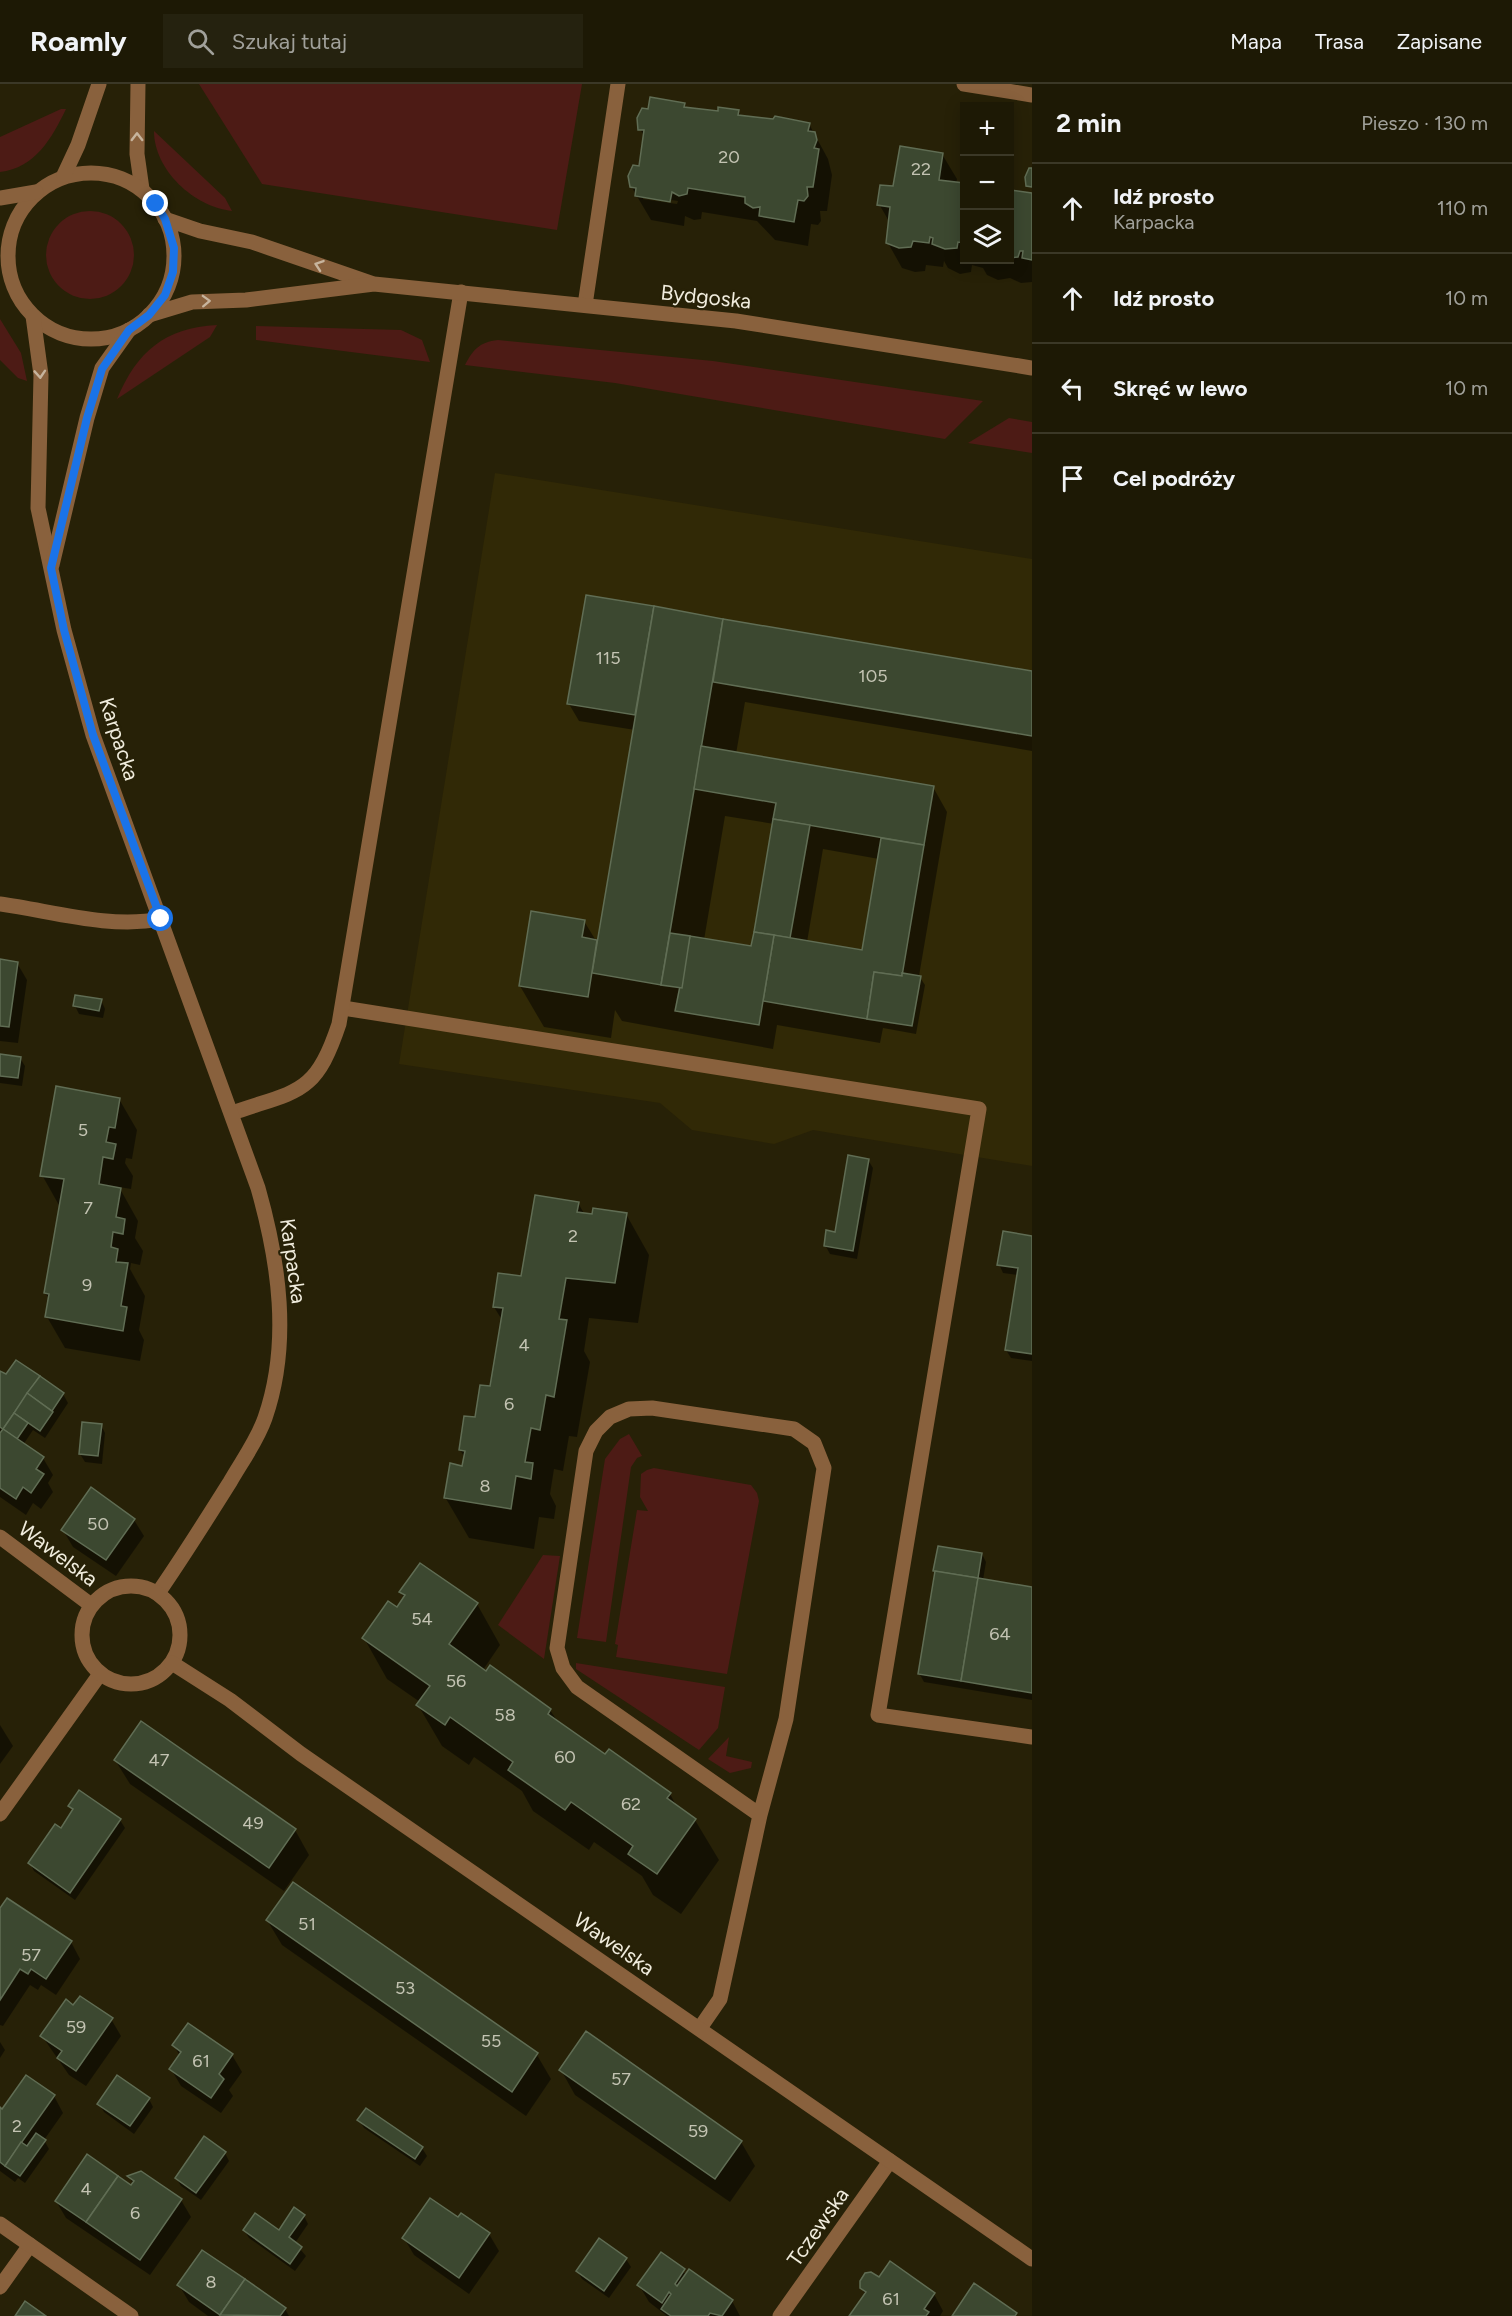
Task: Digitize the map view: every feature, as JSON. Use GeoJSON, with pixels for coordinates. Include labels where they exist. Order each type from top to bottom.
{"type":"FeatureCollection","features":[{"type":"Feature","properties":{"kind":"street"},"geometry":{"type":"LineString","coordinates":[[64,175],[78,145],[99,84]]}},
{"type":"Feature","properties":{"kind":"street"},"geometry":{"type":"LineString","coordinates":[[138,84],[137,154],[142,189]]}},
{"type":"Feature","properties":{"kind":"street"},"geometry":{"type":"LineString","coordinates":[[585,305],[618,84]]}},
{"type":"Feature","properties":{"kind":"street"},"geometry":{"type":"LineString","coordinates":[[964,84],[1032,95]]}},
{"type":"Feature","properties":{"kind":"street"},"geometry":{"type":"LineString","coordinates":[[0,282],[17,296],[33,316],[54,331],[79,338],[104,338],[129,330],[149,315],[165,295],[173,272],[174,248],[165,219],[156,204],[142,189],[123,178],[101,173],[64,175],[36,192],[21,209],[12,229],[7,250],[9,272],[17,296]]}},
{"type":"Feature","properties":{"kind":"street"},"geometry":{"type":"LineString","coordinates":[[0,198],[36,192]]}},
{"type":"Feature","properties":{"kind":"street","name":"Bydgoska"},"geometry":{"type":"LineString","coordinates":[[165,219],[200,231],[252,242],[374,284]]}},
{"type":"Feature","properties":{"kind":"street","name":"Bydgoska"},"geometry":{"type":"LineString","coordinates":[[149,315],[192,302],[246,300],[374,284],[736,321],[1032,368]]}},
{"type":"Feature","properties":{"kind":"street"},"geometry":{"type":"LineString","coordinates":[[232,1113],[288,1095],[315,1076],[325,1064],[343,1008],[461,292]]}},
{"type":"Feature","properties":{"kind":"street","name":"Karpacka"},"geometry":{"type":"LineString","coordinates":[[33,316],[41,375],[38,508],[64,630],[93,735],[232,1113],[271,1232],[279,1279],[279,1353],[273,1394],[255,1441],[158,1593]]}},
{"type":"Feature","properties":{"kind":"street","name":"Karpacka"},"geometry":{"type":"LineString","coordinates":[[51,568],[87,418],[102,369],[129,330]]}},
{"type":"Feature","properties":{"kind":"street"},"geometry":{"type":"LineString","coordinates":[[0,904],[115,922],[141,923],[161,919]]}},
{"type":"Feature","properties":{"kind":"street"},"geometry":{"type":"LineString","coordinates":[[343,1008],[979,1109],[878,1715],[1032,1737]]}},
{"type":"Feature","properties":{"kind":"street"},"geometry":{"type":"LineString","coordinates":[[700,2028],[720,2000],[760,1815],[786,1719],[823,1479],[819,1452],[810,1439],[794,1429],[652,1408],[622,1411],[600,1427],[586,1450],[557,1648],[561,1662],[577,1687],[760,1815]]}},
{"type":"Feature","properties":{"kind":"street","name":"Wawelska"},"geometry":{"type":"LineString","coordinates":[[0,1537],[91,1605]]}},
{"type":"Feature","properties":{"kind":"street"},"geometry":{"type":"LineString","coordinates":[[130,1586],[144,1587],[158,1593],[169,1604],[177,1618],[179,1644],[172,1663],[160,1674],[146,1682],[130,1684],[114,1682],[100,1674],[90,1663],[81,1634],[84,1619],[91,1605],[102,1595],[130,1586]]}},
{"type":"Feature","properties":{"kind":"street","name":"Wawelska"},"geometry":{"type":"LineString","coordinates":[[172,1663],[230,1700],[311,1761],[1032,2259]]}},
{"type":"Feature","properties":{"kind":"street"},"geometry":{"type":"LineString","coordinates":[[0,1814],[100,1674]]}},
{"type":"Feature","properties":{"kind":"street","name":"Tczewska"},"geometry":{"type":"LineString","coordinates":[[780,2316],[890,2162]]}},
{"type":"Feature","properties":{"kind":"street"},"geometry":{"type":"LineString","coordinates":[[0,2224],[131,2316]]}},
{"type":"Feature","properties":{"kind":"street"},"geometry":{"type":"LineString","coordinates":[[0,2287],[30,2245]]}},
{"type":"Feature","properties":{"kind":"shaded area"},"geometry":{"type":"Polygon","coordinates":[[[199,84],[582,84],[557,230],[262,184],[199,84]]]}},
{"type":"Feature","properties":{"kind":"shaded area"},"geometry":{"type":"Polygon","coordinates":[[[61,109],[66,109],[55,131],[41,150],[23,165],[0,172],[0,137],[61,109]]]}},
{"type":"Feature","properties":{"kind":"shaded area"},"geometry":{"type":"Polygon","coordinates":[[[154,131],[225,198],[232,211],[204,202],[179,184],[161,159],[154,131]]]}},
{"type":"Feature","properties":{"kind":"shaded area"},"geometry":{"type":"Polygon","coordinates":[[[90,211],[107,215],[121,224],[130,238],[134,255],[130,272],[121,286],[107,295],[90,299],[73,295],[59,286],[50,272],[46,255],[50,238],[59,224],[73,215],[90,211]]]}},
{"type":"Feature","properties":{"kind":"shaded area"},"geometry":{"type":"Polygon","coordinates":[[[0,319],[21,353],[27,381],[18,378],[0,360],[0,319]]]}},
{"type":"Feature","properties":{"kind":"shaded area"},"geometry":{"type":"Polygon","coordinates":[[[217,325],[210,337],[117,399],[134,368],[155,345],[182,331],[217,325]]]}},
{"type":"Feature","properties":{"kind":"shaded area"},"geometry":{"type":"Polygon","coordinates":[[[256,326],[401,330],[422,340],[430,362],[256,340],[256,326]]]}},
{"type":"Feature","properties":{"kind":"shaded area"},"geometry":{"type":"Polygon","coordinates":[[[498,340],[713,361],[983,401],[945,439],[615,383],[465,365],[477,348],[498,340]]]}},
{"type":"Feature","properties":{"kind":"shaded area"},"geometry":{"type":"Polygon","coordinates":[[[1009,418],[1032,422],[1032,453],[968,443],[1009,418]]]}},
{"type":"Feature","properties":{"kind":"shaded area"},"geometry":{"type":"Polygon","coordinates":[[[495,473],[1032,559],[1032,1166],[813,1130],[774,1144],[692,1130],[660,1103],[399,1064],[495,473]]]}},
{"type":"Feature","properties":{"kind":"shaded area"},"geometry":{"type":"Polygon","coordinates":[[[629,1434],[642,1456],[637,1458],[631,1467],[606,1642],[577,1638],[605,1459],[620,1439],[629,1434]]]}},
{"type":"Feature","properties":{"kind":"shaded area"},"geometry":{"type":"Polygon","coordinates":[[[654,1468],[751,1485],[757,1493],[759,1501],[727,1674],[616,1657],[618,1645],[615,1644],[637,1510],[648,1511],[640,1497],[641,1474],[654,1468]]]}},
{"type":"Feature","properties":{"kind":"shaded area"},"geometry":{"type":"Polygon","coordinates":[[[543,1555],[560,1556],[544,1659],[498,1625],[543,1555]]]}},
{"type":"Feature","properties":{"kind":"shaded area"},"geometry":{"type":"Polygon","coordinates":[[[576,1663],[725,1687],[718,1728],[699,1750],[576,1669],[576,1663]]]}},
{"type":"Feature","properties":{"kind":"shaded area"},"geometry":{"type":"Polygon","coordinates":[[[729,1737],[726,1756],[752,1762],[751,1768],[730,1773],[708,1759],[729,1737]]]}},
{"type":"Feature","properties":{"kind":"building"},"geometry":{"type":"Polygon","coordinates":[[[650,97],[685,103],[684,107],[718,111],[718,107],[739,110],[738,115],[773,119],[775,116],[810,123],[808,131],[815,132],[817,140],[814,148],[819,149],[813,187],[807,187],[808,196],[804,201],[798,200],[794,222],[759,216],[760,207],[753,208],[745,203],[745,197],[688,188],[687,194],[679,196],[672,192],[670,202],[635,196],[636,188],[630,187],[628,176],[633,165],[639,166],[644,130],[638,130],[637,118],[642,108],[648,109],[650,97]]]}},
{"type":"Feature","properties":{"kind":"building"},"geometry":{"type":"Polygon","coordinates":[[[900,146],[943,153],[939,180],[960,183],[960,242],[958,242],[957,248],[945,249],[932,244],[933,238],[930,237],[929,243],[913,241],[911,247],[899,248],[886,243],[890,207],[877,205],[880,185],[893,186],[900,146]]]}},
{"type":"Feature","properties":{"kind":"building"},"geometry":{"type":"Polygon","coordinates":[[[1029,168],[1032,168],[1032,187],[1026,186],[1025,177],[1029,168]]]}},
{"type":"Feature","properties":{"kind":"building"},"geometry":{"type":"Polygon","coordinates":[[[1014,191],[1032,193],[1032,260],[1022,258],[1023,251],[1020,251],[1018,257],[1014,258],[1014,191]]]}},
{"type":"Feature","properties":{"kind":"building"},"geometry":{"type":"Polygon","coordinates":[[[586,595],[654,606],[635,715],[567,704],[586,595]]]}},
{"type":"Feature","properties":{"kind":"building"},"geometry":{"type":"Polygon","coordinates":[[[654,606],[723,619],[661,985],[592,973],[654,606]]]}},
{"type":"Feature","properties":{"kind":"building"},"geometry":{"type":"Polygon","coordinates":[[[723,619],[1032,671],[1032,736],[713,682],[723,619]]]}},
{"type":"Feature","properties":{"kind":"building"},"geometry":{"type":"Polygon","coordinates":[[[701,746],[934,786],[924,845],[773,819],[776,803],[694,789],[701,746]]]}},
{"type":"Feature","properties":{"kind":"building"},"geometry":{"type":"Polygon","coordinates":[[[773,819],[810,825],[790,938],[754,932],[773,819]]]}},
{"type":"Feature","properties":{"kind":"building"},"geometry":{"type":"Polygon","coordinates":[[[881,838],[924,845],[902,976],[874,972],[867,1019],[763,1001],[774,935],[862,950],[881,838]]]}},
{"type":"Feature","properties":{"kind":"building"},"geometry":{"type":"Polygon","coordinates":[[[531,911],[585,920],[582,937],[597,940],[588,997],[519,986],[531,911]]]}},
{"type":"Feature","properties":{"kind":"building"},"geometry":{"type":"Polygon","coordinates":[[[754,932],[774,935],[759,1025],[675,1011],[690,936],[751,946],[754,932]]]}},
{"type":"Feature","properties":{"kind":"building"},"geometry":{"type":"Polygon","coordinates":[[[670,933],[690,936],[682,988],[661,985],[670,933]]]}},
{"type":"Feature","properties":{"kind":"building"},"geometry":{"type":"Polygon","coordinates":[[[0,959],[18,962],[9,1027],[0,1026],[0,959]]]}},
{"type":"Feature","properties":{"kind":"building"},"geometry":{"type":"Polygon","coordinates":[[[874,972],[921,976],[912,1026],[867,1019],[874,972]]]}},
{"type":"Feature","properties":{"kind":"building"},"geometry":{"type":"Polygon","coordinates":[[[75,995],[102,999],[99,1011],[73,1006],[75,995]]]}},
{"type":"Feature","properties":{"kind":"building"},"geometry":{"type":"Polygon","coordinates":[[[0,1054],[21,1057],[18,1078],[0,1076],[0,1054]]]}},
{"type":"Feature","properties":{"kind":"building"},"geometry":{"type":"Polygon","coordinates":[[[56,1086],[120,1098],[115,1128],[109,1127],[106,1142],[116,1144],[113,1159],[103,1157],[99,1184],[121,1188],[116,1217],[125,1219],[123,1234],[113,1232],[111,1247],[118,1249],[116,1262],[128,1263],[121,1306],[127,1307],[123,1331],[45,1317],[49,1294],[44,1293],[64,1179],[40,1176],[56,1086]]]}},
{"type":"Feature","properties":{"kind":"building"},"geometry":{"type":"Polygon","coordinates":[[[848,1155],[869,1159],[853,1251],[824,1246],[826,1230],[835,1232],[848,1155]]]}},
{"type":"Feature","properties":{"kind":"building"},"geometry":{"type":"Polygon","coordinates":[[[535,1195],[579,1202],[577,1212],[592,1214],[593,1208],[627,1213],[615,1283],[566,1278],[559,1319],[567,1320],[554,1397],[546,1395],[540,1430],[531,1428],[525,1462],[533,1463],[531,1479],[516,1476],[511,1509],[444,1498],[450,1463],[462,1466],[465,1451],[459,1450],[464,1416],[475,1417],[480,1385],[490,1386],[503,1308],[493,1307],[498,1273],[521,1276],[535,1195]]]}},
{"type":"Feature","properties":{"kind":"building"},"geometry":{"type":"Polygon","coordinates":[[[1003,1231],[1032,1236],[1032,1354],[1005,1350],[1018,1268],[997,1265],[1003,1231]]]}},
{"type":"Feature","properties":{"kind":"building"},"geometry":{"type":"Polygon","coordinates":[[[16,1360],[40,1376],[3,1429],[0,1427],[0,1371],[6,1374],[16,1360]]]}},
{"type":"Feature","properties":{"kind":"building"},"geometry":{"type":"Polygon","coordinates":[[[40,1376],[64,1393],[52,1411],[27,1393],[40,1376]]]}},
{"type":"Feature","properties":{"kind":"building"},"geometry":{"type":"Polygon","coordinates":[[[27,1393],[53,1412],[40,1431],[14,1413],[27,1393]]]}},
{"type":"Feature","properties":{"kind":"building"},"geometry":{"type":"Polygon","coordinates":[[[14,1413],[28,1423],[17,1439],[3,1429],[14,1413]]]}},
{"type":"Feature","properties":{"kind":"building"},"geometry":{"type":"Polygon","coordinates":[[[82,1422],[102,1424],[98,1456],[79,1454],[82,1422]]]}},
{"type":"Feature","properties":{"kind":"building"},"geometry":{"type":"Polygon","coordinates":[[[3,1429],[44,1457],[36,1469],[44,1474],[31,1493],[23,1487],[16,1499],[0,1488],[0,1433],[3,1429]]]}},
{"type":"Feature","properties":{"kind":"building"},"geometry":{"type":"Polygon","coordinates":[[[91,1487],[135,1519],[106,1560],[61,1530],[91,1487]]]}},
{"type":"Feature","properties":{"kind":"building"},"geometry":{"type":"Polygon","coordinates":[[[938,1546],[982,1553],[978,1578],[933,1571],[938,1546]]]}},
{"type":"Feature","properties":{"kind":"building"},"geometry":{"type":"Polygon","coordinates":[[[420,1563],[478,1603],[449,1644],[486,1671],[490,1665],[551,1709],[548,1714],[605,1754],[609,1749],[671,1793],[667,1798],[696,1819],[657,1874],[628,1854],[633,1846],[571,1802],[565,1810],[508,1770],[513,1762],[450,1717],[445,1725],[416,1705],[430,1686],[362,1638],[388,1601],[397,1607],[405,1595],[399,1592],[420,1563]]]}},
{"type":"Feature","properties":{"kind":"building"},"geometry":{"type":"Polygon","coordinates":[[[935,1571],[978,1578],[961,1681],[918,1674],[935,1571]]]}},
{"type":"Feature","properties":{"kind":"building"},"geometry":{"type":"Polygon","coordinates":[[[978,1578],[1032,1587],[1032,1693],[961,1681],[978,1578]]]}},
{"type":"Feature","properties":{"kind":"building"},"geometry":{"type":"Polygon","coordinates":[[[141,1721],[296,1829],[269,1868],[114,1760],[141,1721]]]}},
{"type":"Feature","properties":{"kind":"building"},"geometry":{"type":"Polygon","coordinates":[[[79,1790],[121,1819],[70,1893],[28,1863],[55,1824],[61,1828],[73,1809],[68,1806],[79,1790]]]}},
{"type":"Feature","properties":{"kind":"building"},"geometry":{"type":"Polygon","coordinates":[[[293,1882],[538,2053],[512,2092],[266,1920],[293,1882]]]}},
{"type":"Feature","properties":{"kind":"building"},"geometry":{"type":"Polygon","coordinates":[[[7,1898],[72,1941],[46,1979],[31,1969],[28,1974],[20,1969],[0,2000],[0,1908],[7,1898]]]}},
{"type":"Feature","properties":{"kind":"building"},"geometry":{"type":"Polygon","coordinates":[[[80,1996],[113,2018],[76,2071],[57,2058],[62,2051],[40,2036],[66,1999],[73,2005],[80,1996]]]}},
{"type":"Feature","properties":{"kind":"building"},"geometry":{"type":"Polygon","coordinates":[[[188,2023],[233,2054],[219,2074],[224,2079],[211,2098],[169,2069],[181,2052],[172,2045],[188,2023]]]}},
{"type":"Feature","properties":{"kind":"building"},"geometry":{"type":"Polygon","coordinates":[[[586,2031],[742,2141],[715,2179],[559,2070],[586,2031]]]}},
{"type":"Feature","properties":{"kind":"building"},"geometry":{"type":"Polygon","coordinates":[[[26,2075],[55,2095],[5,2166],[0,2162],[0,2107],[2,2109],[26,2075]]]}},
{"type":"Feature","properties":{"kind":"building"},"geometry":{"type":"Polygon","coordinates":[[[117,2075],[150,2098],[130,2126],[97,2104],[117,2075]]]}},
{"type":"Feature","properties":{"kind":"building"},"geometry":{"type":"Polygon","coordinates":[[[366,2108],[423,2147],[415,2159],[357,2120],[366,2108]]]}},
{"type":"Feature","properties":{"kind":"building"},"geometry":{"type":"Polygon","coordinates":[[[36,2133],[46,2140],[20,2176],[5,2166],[21,2142],[27,2146],[36,2133]]]}},
{"type":"Feature","properties":{"kind":"building"},"geometry":{"type":"Polygon","coordinates":[[[204,2136],[226,2152],[196,2193],[175,2178],[204,2136]]]}},
{"type":"Feature","properties":{"kind":"building"},"geometry":{"type":"Polygon","coordinates":[[[87,2154],[118,2176],[86,2222],[55,2201],[87,2154]]]}},
{"type":"Feature","properties":{"kind":"building"},"geometry":{"type":"Polygon","coordinates":[[[141,2171],[182,2199],[140,2260],[86,2222],[118,2176],[131,2185],[134,2181],[127,2176],[141,2171]]]}},
{"type":"Feature","properties":{"kind":"building"},"geometry":{"type":"Polygon","coordinates":[[[430,2198],[458,2217],[461,2213],[490,2233],[459,2278],[402,2238],[430,2198]]]}},
{"type":"Feature","properties":{"kind":"building"},"geometry":{"type":"Polygon","coordinates":[[[294,2207],[305,2215],[289,2237],[302,2247],[290,2264],[243,2230],[255,2213],[279,2230],[294,2207]]]}},
{"type":"Feature","properties":{"kind":"building"},"geometry":{"type":"Polygon","coordinates":[[[599,2238],[627,2258],[604,2291],[576,2271],[599,2238]]]}},
{"type":"Feature","properties":{"kind":"building"},"geometry":{"type":"Polygon","coordinates":[[[202,2250],[245,2279],[220,2315],[177,2285],[202,2250]]]}},
{"type":"Feature","properties":{"kind":"building"},"geometry":{"type":"Polygon","coordinates":[[[661,2252],[685,2269],[675,2284],[677,2286],[689,2269],[733,2300],[722,2316],[710,2313],[708,2316],[671,2316],[661,2309],[671,2294],[669,2292],[662,2303],[637,2285],[661,2252]]]}},
{"type":"Feature","properties":{"kind":"building"},"geometry":{"type":"Polygon","coordinates":[[[890,2261],[935,2293],[924,2309],[929,2312],[926,2316],[849,2316],[866,2292],[860,2288],[860,2281],[865,2273],[871,2272],[879,2277],[890,2261]]]}},
{"type":"Feature","properties":{"kind":"building"},"geometry":{"type":"Polygon","coordinates":[[[245,2279],[286,2308],[280,2316],[220,2315],[245,2279]]]}},
{"type":"Feature","properties":{"kind":"building"},"geometry":{"type":"Polygon","coordinates":[[[974,2283],[1017,2313],[1015,2316],[952,2316],[974,2283]]]}},
{"type":"Feature","properties":{"kind":"building"},"geometry":{"type":"Polygon","coordinates":[[[25,2301],[46,2316],[15,2316],[25,2301]]]}},
{"type":"Feature","properties":{"kind":"route"},"geometry":{"type":"LineString","coordinates":[[156,204],[165,219],[174,248],[173,272],[165,295],[149,315],[129,330],[102,369],[87,418],[51,568],[64,630],[93,735],[161,919]]}}]}
